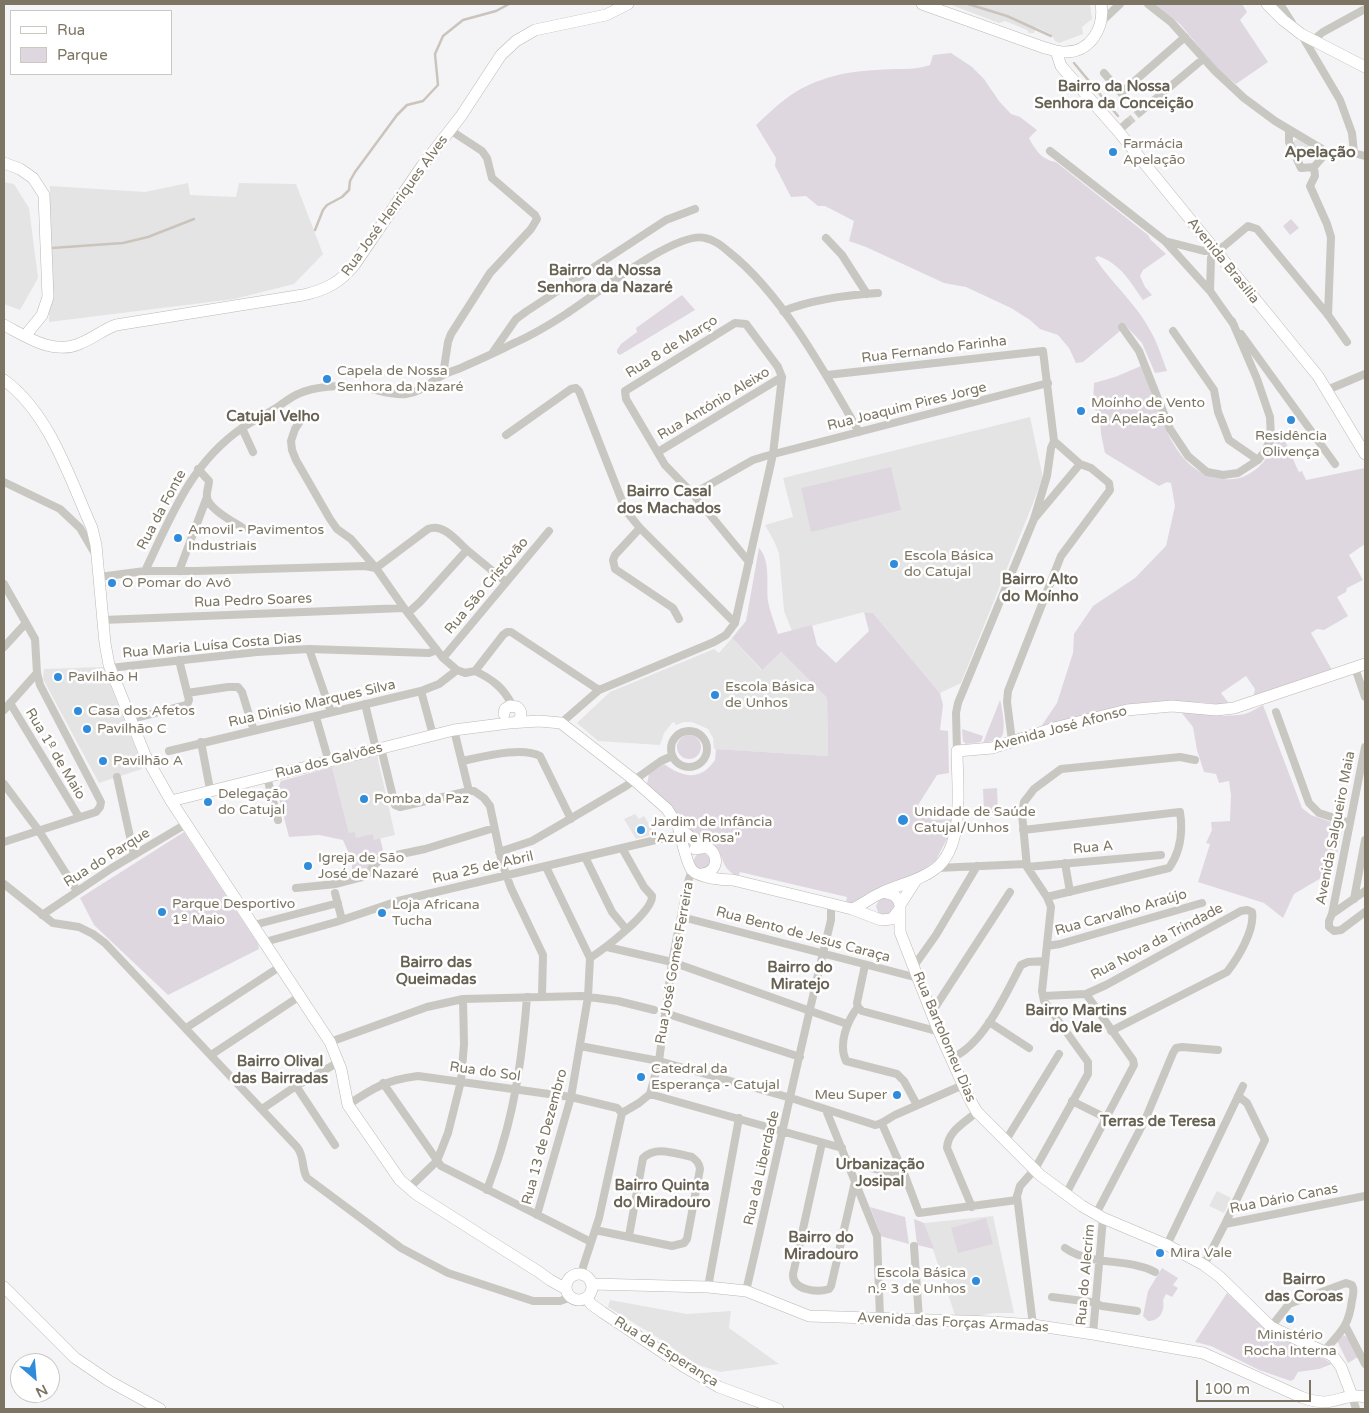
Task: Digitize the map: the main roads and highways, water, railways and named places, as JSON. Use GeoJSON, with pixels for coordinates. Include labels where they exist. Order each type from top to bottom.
{"type":"FeatureCollection","features":[{"type":"Feature","properties":{"kind":"waterway"},"geometry":{"type":"LineString","coordinates":[[315,230],[323,210],[327,205],[342,197],[349,190],[350,181],[355,172],[397,115],[407,105],[423,101],[438,85],[435,54],[443,36],[463,20],[496,11],[509,4]]}},
{"type":"Feature","properties":{"kind":"waterway"},"geometry":{"type":"LineString","coordinates":[[968,4],[1007,16],[1051,36]]}},
{"type":"Feature","properties":{"kind":"waterway"},"geometry":{"type":"LineString","coordinates":[[1074,63],[1118,116]]}},
{"type":"Feature","properties":{"kind":"waterway"},"geometry":{"type":"LineString","coordinates":[[52,248],[123,243],[148,237],[194,219]]}},
{"type":"Feature","properties":{"kind":"tunnel"},"geometry":{"type":"LineString","coordinates":[[1127,123],[1140,112]]}},
{"type":"Feature","properties":{"kind":"place","name":"Farmácia Apelação"},"geometry":{"type":"Point","coordinates":[1113,152]}},
{"type":"Feature","properties":{"kind":"place","name":"Capela de Nossa Senhora da Nazaré"},"geometry":{"type":"Point","coordinates":[327,379]}},
{"type":"Feature","properties":{"kind":"place","name":"Moínho de Vento da Apelação"},"geometry":{"type":"Point","coordinates":[1081,411]}},
{"type":"Feature","properties":{"kind":"place","name":"Residência Olivença"},"geometry":{"type":"Point","coordinates":[1291,420]}},
{"type":"Feature","properties":{"kind":"place","name":"Amovil - Pavimentos Industriais"},"geometry":{"type":"Point","coordinates":[178,538]}},
{"type":"Feature","properties":{"kind":"place","name":"Escola Básica do Catujal"},"geometry":{"type":"Point","coordinates":[894,564]}},
{"type":"Feature","properties":{"kind":"place","name":"O Pomar do Avô"},"geometry":{"type":"Point","coordinates":[112,583]}},
{"type":"Feature","properties":{"kind":"place","name":"Pavilhão H"},"geometry":{"type":"Point","coordinates":[58,677]}},
{"type":"Feature","properties":{"kind":"place","name":"Escola Básica de Unhos"},"geometry":{"type":"Point","coordinates":[715,695]}},
{"type":"Feature","properties":{"kind":"place","name":"Casa dos Afetos"},"geometry":{"type":"Point","coordinates":[78,711]}},
{"type":"Feature","properties":{"kind":"place","name":"Pavilhão C"},"geometry":{"type":"Point","coordinates":[87,729]}},
{"type":"Feature","properties":{"kind":"place","name":"Pavilhão A"},"geometry":{"type":"Point","coordinates":[103,761]}},
{"type":"Feature","properties":{"kind":"place","name":"Pomba da Paz"},"geometry":{"type":"Point","coordinates":[364,799]}},
{"type":"Feature","properties":{"kind":"place","name":"Delegação do Catujal"},"geometry":{"type":"Point","coordinates":[208,802]}},
{"type":"Feature","properties":{"kind":"place","name":"Unidade de Saúde Catujal/Unhos"},"geometry":{"type":"Point","coordinates":[903,820]}},
{"type":"Feature","properties":{"kind":"place","name":"Jardim de Infância \"Azul e Rosa\""},"geometry":{"type":"Point","coordinates":[641,830]}},
{"type":"Feature","properties":{"kind":"place","name":"Igreja de São José de Nazaré"},"geometry":{"type":"Point","coordinates":[308,866]}},
{"type":"Feature","properties":{"kind":"place","name":"Parque Desportivo 1º Maio"},"geometry":{"type":"Point","coordinates":[162,912]}},
{"type":"Feature","properties":{"kind":"place","name":"Loja Africana Tucha"},"geometry":{"type":"Point","coordinates":[382,913]}},
{"type":"Feature","properties":{"kind":"place","name":"Catedral da Esperança - Catujal"},"geometry":{"type":"Point","coordinates":[641,1077]}},
{"type":"Feature","properties":{"kind":"place","name":"Meu Super"},"geometry":{"type":"Point","coordinates":[897,1095]}},
{"type":"Feature","properties":{"kind":"place","name":"Mira Vale"},"geometry":{"type":"Point","coordinates":[1160,1253]}},
{"type":"Feature","properties":{"kind":"place","name":"Escola Básica n.º 3 de Unhos"},"geometry":{"type":"Point","coordinates":[976,1281]}},
{"type":"Feature","properties":{"kind":"place","name":"Ministério Rocha Interna"},"geometry":{"type":"Point","coordinates":[1290,1319]}},
{"type":"Feature","properties":{"kind":"district","name":"Bairro da Nossa Senhora da Conceição"},"geometry":{"type":"Point","coordinates":[1114,96]}},
{"type":"Feature","properties":{"kind":"district","name":"Apelação"},"geometry":{"type":"Point","coordinates":[1320,153]}},
{"type":"Feature","properties":{"kind":"district","name":"Bairro da Nossa Senhora da Nazaré"},"geometry":{"type":"Point","coordinates":[605,280]}},
{"type":"Feature","properties":{"kind":"district","name":"Catujal Velho"},"geometry":{"type":"Point","coordinates":[273,417]}},
{"type":"Feature","properties":{"kind":"district","name":"Bairro Casal dos Machados"},"geometry":{"type":"Point","coordinates":[669,500]}},
{"type":"Feature","properties":{"kind":"district","name":"Bairro Alto do Moínho"},"geometry":{"type":"Point","coordinates":[1040,588]}},
{"type":"Feature","properties":{"kind":"district","name":"Bairro das Queimadas"},"geometry":{"type":"Point","coordinates":[436,972]}},
{"type":"Feature","properties":{"kind":"district","name":"Bairro do Miratejo"},"geometry":{"type":"Point","coordinates":[800,976]}},
{"type":"Feature","properties":{"kind":"district","name":"Bairro Martins do Vale"},"geometry":{"type":"Point","coordinates":[1076,1020]}},
{"type":"Feature","properties":{"kind":"district","name":"Bairro Olival das Bairradas"},"geometry":{"type":"Point","coordinates":[280,1070]}},
{"type":"Feature","properties":{"kind":"district","name":"Terras de Teresa"},"geometry":{"type":"Point","coordinates":[1158,1122]}},
{"type":"Feature","properties":{"kind":"district","name":"Urbanização Josipal"},"geometry":{"type":"Point","coordinates":[880,1174]}},
{"type":"Feature","properties":{"kind":"district","name":"Bairro Quinta do Miradouro"},"geometry":{"type":"Point","coordinates":[662,1194]}},
{"type":"Feature","properties":{"kind":"district","name":"Bairro do Miradouro"},"geometry":{"type":"Point","coordinates":[821,1246]}},
{"type":"Feature","properties":{"kind":"district","name":"Bairro das Coroas"},"geometry":{"type":"Point","coordinates":[1304,1288]}}]}
